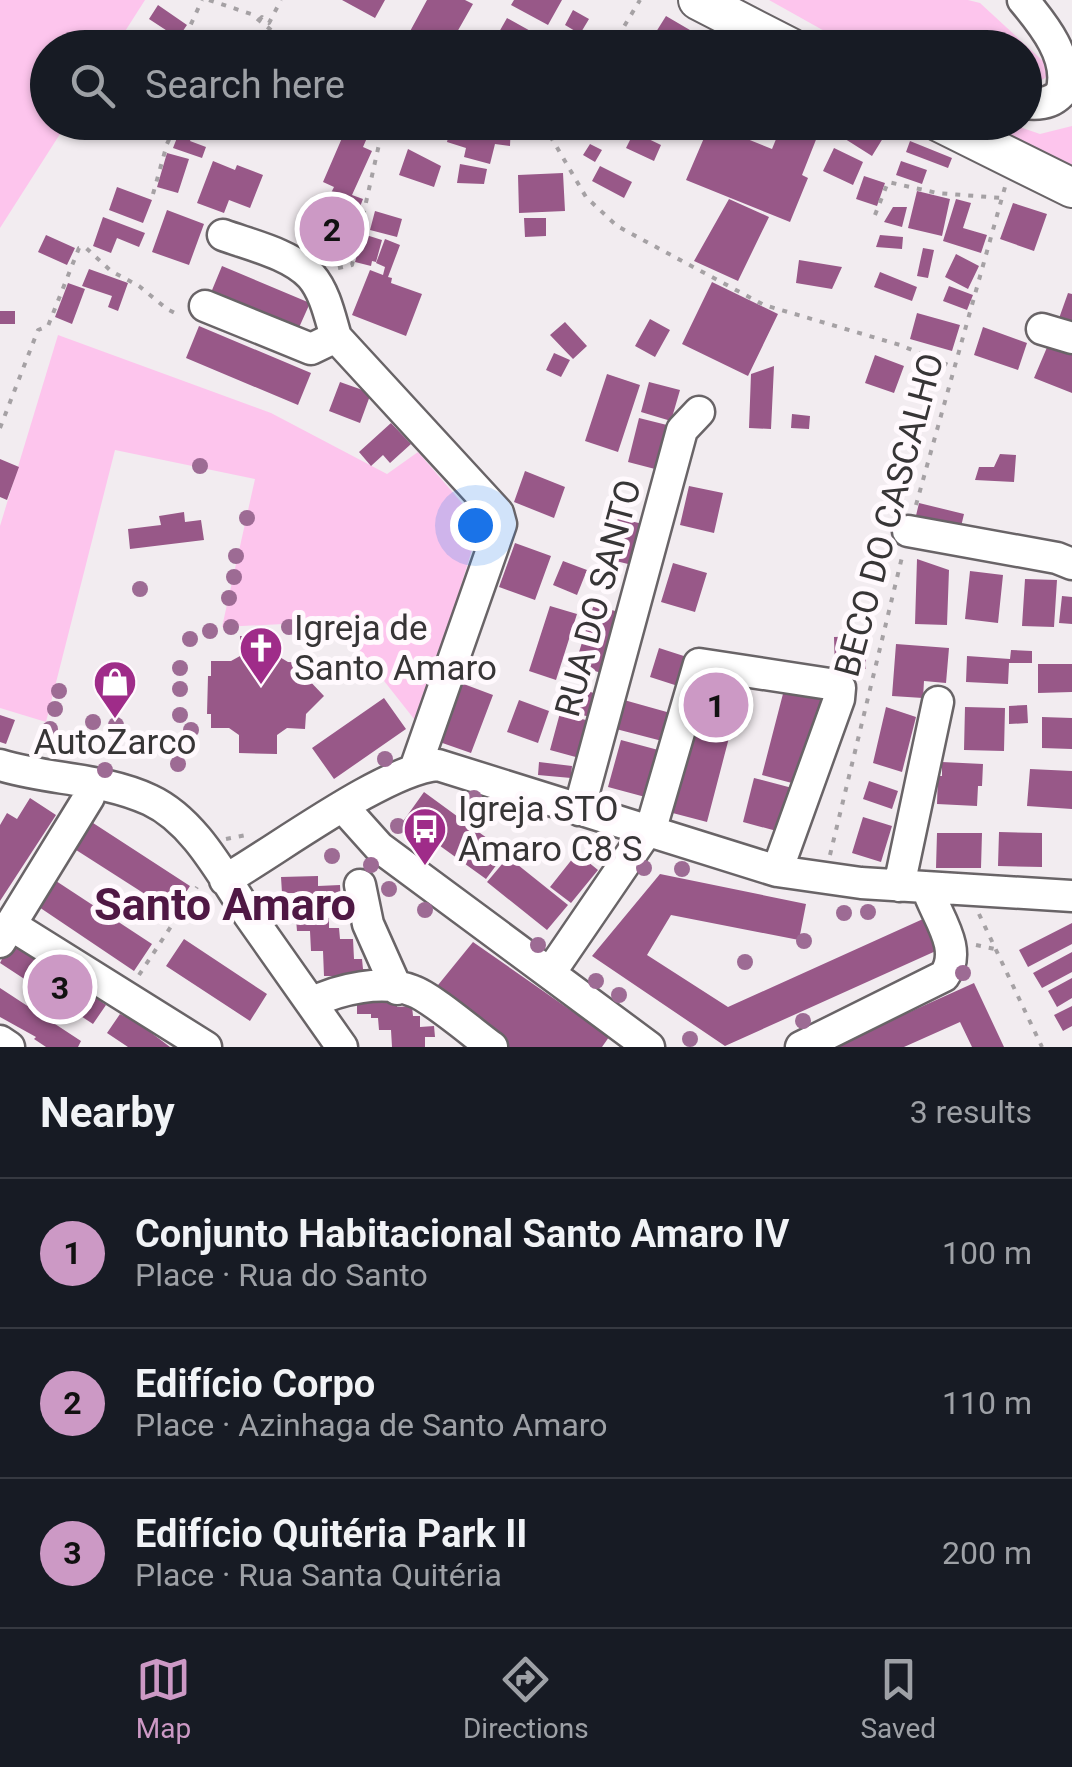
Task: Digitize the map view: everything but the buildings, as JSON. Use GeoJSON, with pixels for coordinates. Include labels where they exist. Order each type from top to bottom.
{"type":"FeatureCollection","features":[{"type":"Feature","properties":{"kind":"main road"},"geometry":{"type":"LineString","coordinates":[[698,0],[757,30]]}},
{"type":"Feature","properties":{"kind":"main road"},"geometry":{"type":"LineString","coordinates":[[975,140],[1072,188]]}},
{"type":"Feature","properties":{"kind":"street"},"geometry":{"type":"LineString","coordinates":[[1022,0],[1068,53],[1068,77],[1058,96],[1042,103]]}},
{"type":"Feature","properties":{"kind":"street"},"geometry":{"type":"LineString","coordinates":[[222,235],[288,260],[310,276],[325,300],[336,337],[491,503],[501,524],[415,768]]}},
{"type":"Feature","properties":{"kind":"street"},"geometry":{"type":"LineString","coordinates":[[205,306],[311,349],[336,337]]}},
{"type":"Feature","properties":{"kind":"street"},"geometry":{"type":"LineString","coordinates":[[1042,329],[1072,338]]}},
{"type":"Feature","properties":{"kind":"street","name":"RUA DO SANTO"},"geometry":{"type":"LineString","coordinates":[[578,810],[682,430],[699,412]]}},
{"type":"Feature","properties":{"kind":"street"},"geometry":{"type":"LineString","coordinates":[[908,532],[1057,558],[1072,564]]}},
{"type":"Feature","properties":{"kind":"street"},"geometry":{"type":"LineString","coordinates":[[550,974],[648,832],[699,664],[840,688],[777,871]]}},
{"type":"Feature","properties":{"kind":"street"},"geometry":{"type":"LineString","coordinates":[[801,1047],[944,976],[953,959],[952,948],[913,886],[938,702]]}},
{"type":"Feature","properties":{"kind":"street"},"geometry":{"type":"LineString","coordinates":[[0,765],[150,800],[175,815],[211,883],[311,1002],[342,1047]]}},
{"type":"Feature","properties":{"kind":"street"},"geometry":{"type":"LineString","coordinates":[[211,883],[415,768],[438,766],[777,871],[822,880],[1072,896]]}},
{"type":"Feature","properties":{"kind":"street"},"geometry":{"type":"LineString","coordinates":[[91,784],[88,797],[6,934],[206,1047]]}},
{"type":"Feature","properties":{"kind":"street"},"geometry":{"type":"LineString","coordinates":[[344,808],[380,846],[649,1047]]}},
{"type":"Feature","properties":{"kind":"street"},"geometry":{"type":"LineString","coordinates":[[360,885],[368,924],[397,989]]}},
{"type":"Feature","properties":{"kind":"street"},"geometry":{"type":"LineString","coordinates":[[311,1002],[343,990],[414,991],[492,1047]]}},
{"type":"Feature","properties":{"kind":"path"},"geometry":{"type":"LineString","coordinates":[[188,30],[202,0]]}},
{"type":"Feature","properties":{"kind":"path"},"geometry":{"type":"LineString","coordinates":[[209,0],[259,20],[271,30]]}},
{"type":"Feature","properties":{"kind":"path"},"geometry":{"type":"LineString","coordinates":[[259,20],[262,17],[269,23],[281,0]]}},
{"type":"Feature","properties":{"kind":"path"},"geometry":{"type":"LineString","coordinates":[[622,30],[640,0]]}},
{"type":"Feature","properties":{"kind":"path"},"geometry":{"type":"LineString","coordinates":[[153,194],[168,140]]}},
{"type":"Feature","properties":{"kind":"path"},"geometry":{"type":"LineString","coordinates":[[352,265],[380,140]]}},
{"type":"Feature","properties":{"kind":"path"},"geometry":{"type":"LineString","coordinates":[[553,140],[586,198],[617,226],[764,305],[900,345],[953,367]]}},
{"type":"Feature","properties":{"kind":"path","name":"BECO DO CASCALHO"},"geometry":{"type":"LineString","coordinates":[[826,869],[908,532],[1009,176]]}},
{"type":"Feature","properties":{"kind":"path"},"geometry":{"type":"LineString","coordinates":[[875,215],[888,182],[938,193],[1001,198]]}},
{"type":"Feature","properties":{"kind":"path"},"geometry":{"type":"LineString","coordinates":[[0,428],[38,330],[48,326],[79,248],[85,247],[111,271],[139,286],[176,315],[187,317],[205,306]]}},
{"type":"Feature","properties":{"kind":"path"},"geometry":{"type":"LineString","coordinates":[[233,837],[246,835]]}},
{"type":"Feature","properties":{"kind":"path"},"geometry":{"type":"LineString","coordinates":[[141,972],[211,883]]}},
{"type":"Feature","properties":{"kind":"path"},"geometry":{"type":"LineString","coordinates":[[972,901],[1042,1047]]}},
{"type":"Feature","properties":{"kind":"path"},"geometry":{"type":"LineString","coordinates":[[962,942],[995,949]]}},
{"type":"Feature","properties":{"kind":"shaded area"},"geometry":{"type":"Polygon","coordinates":[[[0,0],[145,0],[126,30],[30,30],[30,140],[56,140],[0,228],[0,0]]]}},
{"type":"Feature","properties":{"kind":"shaded area"},"geometry":{"type":"Polygon","coordinates":[[[769,0],[968,0],[980,3],[1009,30],[823,30],[769,0]]]}},
{"type":"Feature","properties":{"kind":"shaded area"},"geometry":{"type":"Polygon","coordinates":[[[1072,126],[1072,169],[1013,140],[1042,140],[1042,134],[1072,126]]]}},
{"type":"Feature","properties":{"kind":"shaded area"},"geometry":{"type":"Polygon","coordinates":[[[58,335],[271,413],[387,474],[418,452],[480,524],[418,724],[351,639],[323,622],[222,627],[255,479],[115,450],[46,722],[0,708],[0,526],[58,335]]]}},
{"type":"Feature","properties":{"kind":"place","name":"Edifício Corpo"},"geometry":{"type":"Point","coordinates":[332,229]}},
{"type":"Feature","properties":{"kind":"place","name":"Igreja de Santo Amaro"},"geometry":{"type":"Point","coordinates":[261,686]}},
{"type":"Feature","properties":{"kind":"place","name":"Conjunto Habitacional Santo Amaro IV"},"geometry":{"type":"Point","coordinates":[716,705]}},
{"type":"Feature","properties":{"kind":"place","name":"AutoZarco"},"geometry":{"type":"Point","coordinates":[115,720]}},
{"type":"Feature","properties":{"kind":"place","name":"Igreja STO Amaro C8 S"},"geometry":{"type":"Point","coordinates":[425,867]}},
{"type":"Feature","properties":{"kind":"place","name":"Edifício Quitéria Park II"},"geometry":{"type":"Point","coordinates":[60,987]}},
{"type":"Feature","properties":{"kind":"district","name":"Santo Amaro"},"geometry":{"type":"Point","coordinates":[225,904]}}]}
